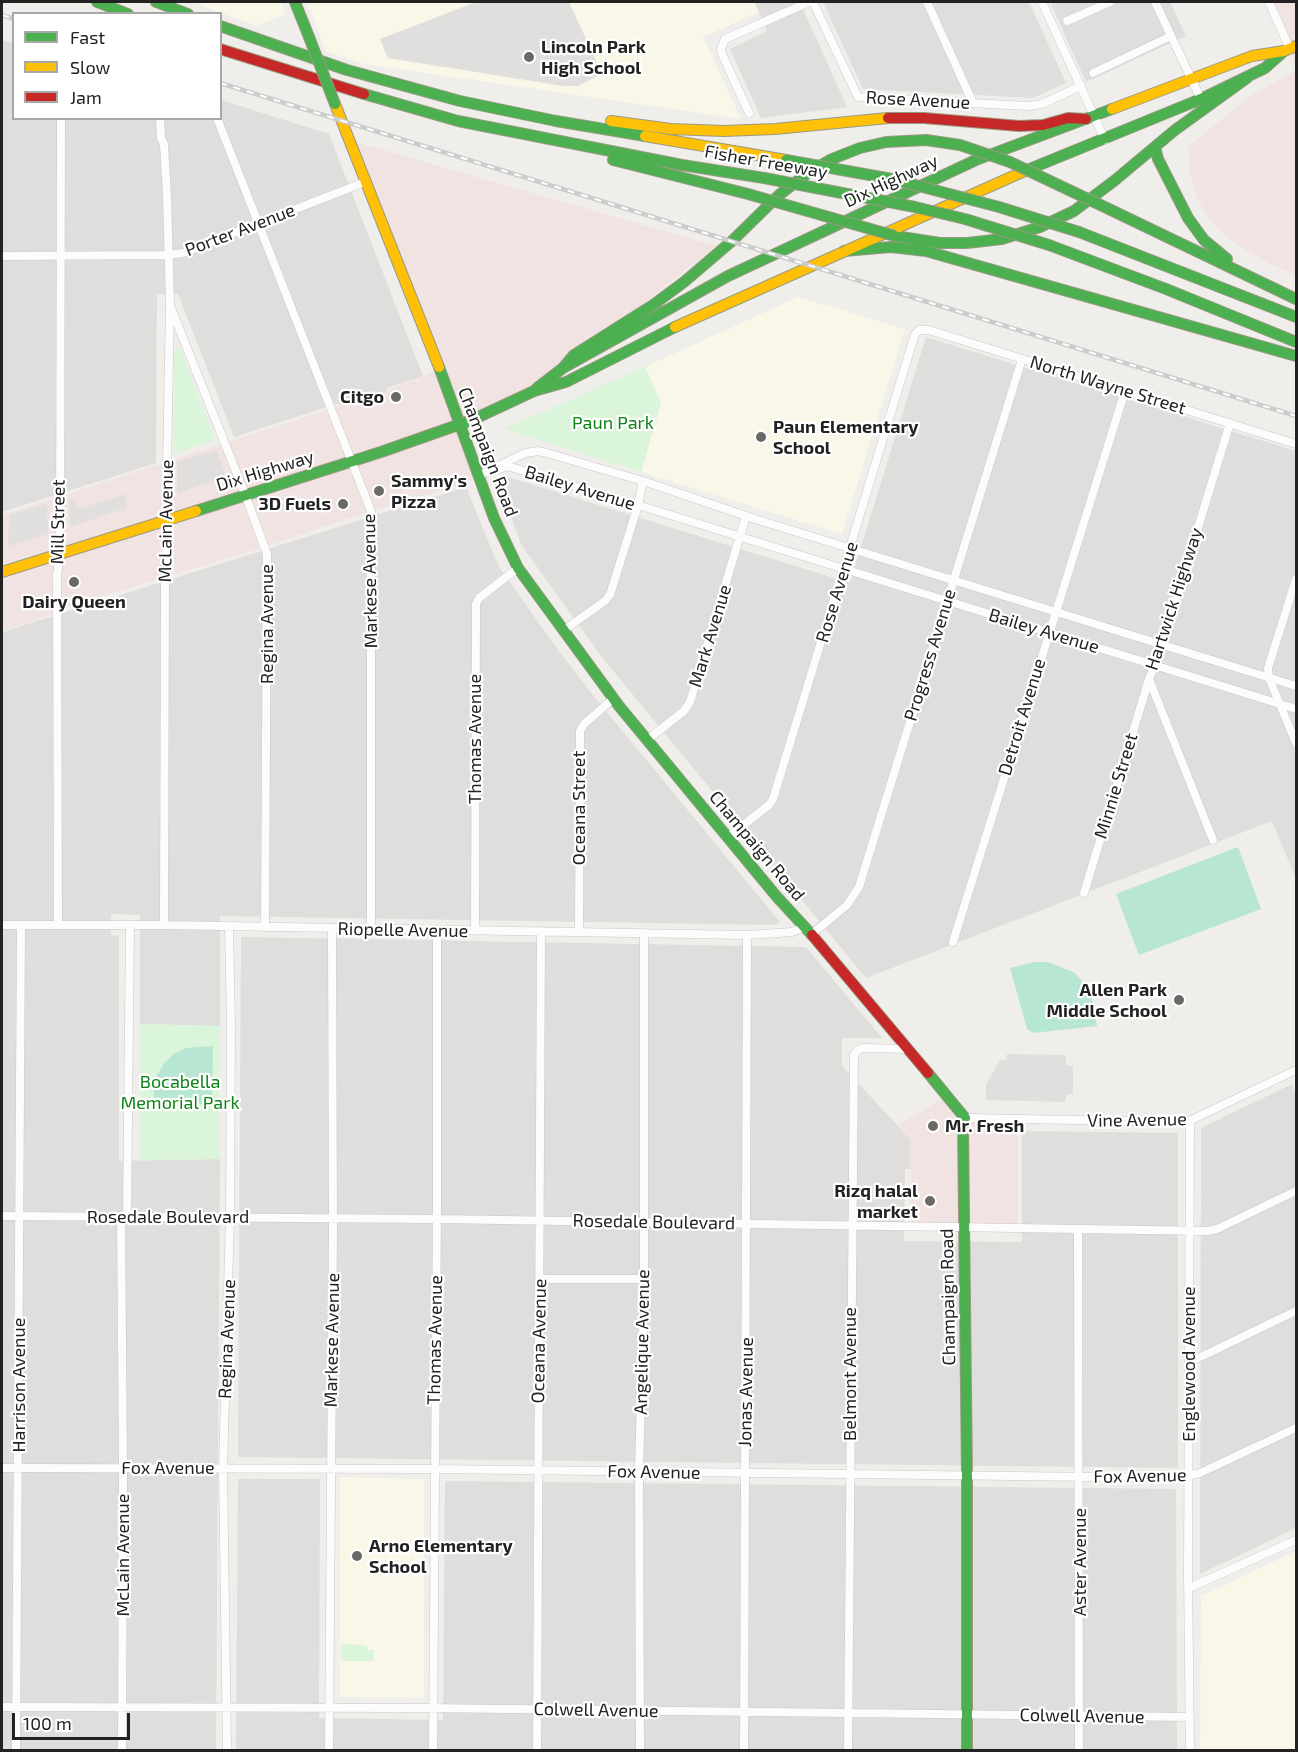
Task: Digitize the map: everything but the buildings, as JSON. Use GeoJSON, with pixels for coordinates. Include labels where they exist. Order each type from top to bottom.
{"type":"FeatureCollection","features":[{"type":"Feature","properties":{"kind":"main road"},"geometry":{"type":"LineString","coordinates":[[97,2],[123,12]]}},
{"type":"Feature","properties":{"kind":"main road"},"geometry":{"type":"LineString","coordinates":[[156,2],[183,12]]}},
{"type":"Feature","properties":{"kind":"main road","name":"Champaign Road"},"geometry":{"type":"LineString","coordinates":[[295,2],[451,398],[494,518],[518,568],[647,740],[965,1118],[963,1126],[967,1750]]}},
{"type":"Feature","properties":{"kind":"main road","name":"Fisher Freeway"},"geometry":{"type":"LineString","coordinates":[[222,27],[384,81],[460,101],[570,123],[892,179],[999,207],[1079,232],[1296,317]]}},
{"type":"Feature","properties":{"kind":"main road","name":"Dix Highway"},"geometry":{"type":"LineString","coordinates":[[2,572],[459,425],[534,391],[566,382],[648,339],[1000,181],[1105,140],[1247,78],[1290,49]]}},
{"type":"Feature","properties":{"kind":"main road","name":"Dix Highway"},"geometry":{"type":"LineString","coordinates":[[534,391],[563,368],[708,287],[777,252],[976,160],[1252,56],[1290,49]]}},
{"type":"Feature","properties":{"kind":"main road","name":"Fisher Freeway"},"geometry":{"type":"LineString","coordinates":[[222,50],[392,103],[491,128],[764,178],[965,219],[1048,245],[1146,281],[1296,342]]}},
{"type":"Feature","properties":{"kind":"main road"},"geometry":{"type":"LineString","coordinates":[[558,141],[575,151],[748,194],[895,236],[940,243],[966,243],[1002,239],[1040,227],[1074,211],[1175,130],[1247,78]]}},
{"type":"Feature","properties":{"kind":"main road"},"geometry":{"type":"LineString","coordinates":[[570,123],[583,119],[671,129],[724,131],[775,129],[887,118],[924,118],[1019,126],[1043,125],[1068,118],[1090,117]]}},
{"type":"Feature","properties":{"kind":"main road"},"geometry":{"type":"LineString","coordinates":[[563,368],[574,355],[653,305],[684,282],[732,242],[779,195],[832,159],[886,141],[926,140],[960,145],[1010,162],[1296,299]]}},
{"type":"Feature","properties":{"kind":"main road"},"geometry":{"type":"LineString","coordinates":[[1155,147],[1158,159],[1175,194],[1196,229],[1217,252],[1253,278]]}},
{"type":"Feature","properties":{"kind":"main road"},"geometry":{"type":"LineString","coordinates":[[844,251],[891,247],[926,251],[1296,356]]}},
{"type":"Feature","properties":{"kind":"street"},"geometry":{"type":"LineString","coordinates":[[748,113],[722,54],[724,39],[811,2]]}},
{"type":"Feature","properties":{"kind":"street","name":"Rose Avenue"},"geometry":{"type":"LineString","coordinates":[[811,2],[854,93],[858,97],[1034,106],[1081,86]]}},
{"type":"Feature","properties":{"kind":"street"},"geometry":{"type":"LineString","coordinates":[[927,2],[974,103]]}},
{"type":"Feature","properties":{"kind":"street"},"geometry":{"type":"LineString","coordinates":[[1042,2],[1081,86],[1090,117],[1105,140]]}},
{"type":"Feature","properties":{"kind":"street"},"geometry":{"type":"LineString","coordinates":[[1067,21],[1110,2]]}},
{"type":"Feature","properties":{"kind":"street"},"geometry":{"type":"LineString","coordinates":[[1155,2],[1201,99]]}},
{"type":"Feature","properties":{"kind":"street"},"geometry":{"type":"LineString","coordinates":[[1269,2],[1290,49]]}},
{"type":"Feature","properties":{"kind":"street"},"geometry":{"type":"LineString","coordinates":[[1093,73],[1171,36]]}},
{"type":"Feature","properties":{"kind":"street","name":"Mill Street"},"geometry":{"type":"LineString","coordinates":[[58,925],[57,575],[60,554],[61,120]]}},
{"type":"Feature","properties":{"kind":"street","name":"McLain Avenue"},"geometry":{"type":"LineString","coordinates":[[160,120],[161,138],[164,144],[170,303],[164,925]]}},
{"type":"Feature","properties":{"kind":"street","name":"Markese Avenue"},"geometry":{"type":"LineString","coordinates":[[218,120],[371,511],[370,929]]}},
{"type":"Feature","properties":{"kind":"street","name":"Porter Avenue"},"geometry":{"type":"LineString","coordinates":[[2,256],[183,253],[365,182]]}},
{"type":"Feature","properties":{"kind":"street","name":"Regina Avenue"},"geometry":{"type":"LineString","coordinates":[[170,303],[267,554],[265,927]]}},
{"type":"Feature","properties":{"kind":"street","name":"Rose Avenue"},"geometry":{"type":"LineString","coordinates":[[728,837],[773,800],[915,334],[919,330]]}},
{"type":"Feature","properties":{"kind":"street","name":"North Wayne Street"},"geometry":{"type":"LineString","coordinates":[[919,330],[929,330],[1296,444]]}},
{"type":"Feature","properties":{"kind":"street","name":"Progress Avenue"},"geometry":{"type":"LineString","coordinates":[[808,931],[847,905],[859,886],[1022,359]]}},
{"type":"Feature","properties":{"kind":"street","name":"Detroit Avenue"},"geometry":{"type":"LineString","coordinates":[[953,942],[1125,391]]}},
{"type":"Feature","properties":{"kind":"street","name":"Hartwick Highway"},"geometry":{"type":"LineString","coordinates":[[1213,840],[1149,679],[1162,644],[1230,423]]}},
{"type":"Feature","properties":{"kind":"street","name":"Bailey Avenue"},"geometry":{"type":"LineString","coordinates":[[478,476],[511,458],[538,451],[643,481],[746,516],[1296,686]]}},
{"type":"Feature","properties":{"kind":"street","name":"Bailey Avenue"},"geometry":{"type":"LineString","coordinates":[[478,476],[507,466],[1296,709]]}},
{"type":"Feature","properties":{"kind":"street"},"geometry":{"type":"LineString","coordinates":[[564,630],[610,595],[638,505],[643,481]]}},
{"type":"Feature","properties":{"kind":"street","name":"Mark Avenue"},"geometry":{"type":"LineString","coordinates":[[647,740],[684,711],[690,702],[746,516]]}},
{"type":"Feature","properties":{"kind":"street","name":"Thomas Avenue"},"geometry":{"type":"LineString","coordinates":[[475,930],[476,604],[479,598],[518,568]]}},
{"type":"Feature","properties":{"kind":"street"},"geometry":{"type":"LineString","coordinates":[[1296,579],[1268,668],[1269,678],[1296,743]]}},
{"type":"Feature","properties":{"kind":"street","name":"Minnie Street"},"geometry":{"type":"LineString","coordinates":[[1084,893],[1149,679]]}},
{"type":"Feature","properties":{"kind":"street","name":"Oceana Street"},"geometry":{"type":"LineString","coordinates":[[579,932],[580,731],[584,724],[614,698]]}},
{"type":"Feature","properties":{"kind":"street","name":"Riopelle Avenue"},"geometry":{"type":"LineString","coordinates":[[2,925],[164,925],[747,934],[808,931]]}},
{"type":"Feature","properties":{"kind":"street","name":"Harrison Avenue"},"geometry":{"type":"LineString","coordinates":[[16,1750],[21,925]]}},
{"type":"Feature","properties":{"kind":"street","name":"McLain Avenue"},"geometry":{"type":"LineString","coordinates":[[122,1750],[124,1216],[130,925]]}},
{"type":"Feature","properties":{"kind":"street","name":"Regina Avenue"},"geometry":{"type":"LineString","coordinates":[[227,1750],[223,1468],[230,1217],[229,927]]}},
{"type":"Feature","properties":{"kind":"street","name":"Markese Avenue"},"geometry":{"type":"LineString","coordinates":[[329,1750],[333,1218],[332,929]]}},
{"type":"Feature","properties":{"kind":"street","name":"Thomas Avenue"},"geometry":{"type":"LineString","coordinates":[[433,1750],[436,930]]}},
{"type":"Feature","properties":{"kind":"street","name":"Oceana Avenue"},"geometry":{"type":"LineString","coordinates":[[537,1750],[541,931]]}},
{"type":"Feature","properties":{"kind":"street","name":"Angelique Avenue"},"geometry":{"type":"LineString","coordinates":[[640,1750],[639,1472],[644,1279],[644,933]]}},
{"type":"Feature","properties":{"kind":"street","name":"Jonas Avenue"},"geometry":{"type":"LineString","coordinates":[[744,1750],[747,934]]}},
{"type":"Feature","properties":{"kind":"street","name":"Belmont Avenue"},"geometry":{"type":"LineString","coordinates":[[848,1750],[854,1055],[862,1048],[908,1049]]}},
{"type":"Feature","properties":{"kind":"street","name":"Vine Avenue"},"geometry":{"type":"LineString","coordinates":[[965,1118],[1190,1121],[1296,1070]]}},
{"type":"Feature","properties":{"kind":"street","name":"Englewood Avenue"},"geometry":{"type":"LineString","coordinates":[[1190,1121],[1191,1362],[1188,1588],[1190,1750]]}},
{"type":"Feature","properties":{"kind":"street","name":"Rosedale Boulevard"},"geometry":{"type":"LineString","coordinates":[[2,1216],[540,1220],[1189,1231],[1217,1229],[1296,1191]]}},
{"type":"Feature","properties":{"kind":"street","name":"Aster Avenue"},"geometry":{"type":"LineString","coordinates":[[1078,1229],[1079,1750]]}},
{"type":"Feature","properties":{"kind":"street"},"geometry":{"type":"LineString","coordinates":[[540,1279],[644,1279]]}},
{"type":"Feature","properties":{"kind":"street"},"geometry":{"type":"LineString","coordinates":[[1191,1362],[1296,1311]]}},
{"type":"Feature","properties":{"kind":"street","name":"Fox Avenue"},"geometry":{"type":"LineString","coordinates":[[2,1468],[331,1468],[1189,1477],[1296,1428]]}},
{"type":"Feature","properties":{"kind":"street"},"geometry":{"type":"LineString","coordinates":[[1188,1588],[1296,1540]]}},
{"type":"Feature","properties":{"kind":"street","name":"Colwell Avenue"},"geometry":{"type":"LineString","coordinates":[[2,1707],[330,1707],[1190,1718]]}},
{"type":"Feature","properties":{"kind":"shaded area"},"geometry":{"type":"Polygon","coordinates":[[[192,2],[281,2],[286,14],[257,26],[192,2]]]}},
{"type":"Feature","properties":{"kind":"shaded area","name":"Lincoln Park High School"},"geometry":{"type":"Polygon","coordinates":[[[307,2],[754,2],[759,12],[703,37],[741,119],[364,64],[326,51],[307,2]]]}},
{"type":"Feature","properties":{"kind":"shaded area"},"geometry":{"type":"Polygon","coordinates":[[[476,2],[569,2],[599,67],[597,76],[578,86],[563,86],[388,58],[380,39],[476,2]]]}},
{"type":"Feature","properties":{"kind":"shaded area"},"geometry":{"type":"Polygon","coordinates":[[[754,2],[800,2],[847,107],[761,118],[730,49],[767,31],[754,2]]]}},
{"type":"Feature","properties":{"kind":"shaded area"},"geometry":{"type":"Polygon","coordinates":[[[823,2],[1029,2],[1066,83],[1033,98],[863,89],[823,2]]]}},
{"type":"Feature","properties":{"kind":"shaded area"},"geometry":{"type":"Polygon","coordinates":[[[1050,2],[1170,2],[1186,36],[1086,82],[1050,2]]]}},
{"type":"Feature","properties":{"kind":"shaded area"},"geometry":{"type":"Polygon","coordinates":[[[1269,2],[1296,2],[1296,68],[1290,49],[1269,2]]]}},
{"type":"Feature","properties":{"kind":"shaded area"},"geometry":{"type":"Polygon","coordinates":[[[2,40],[12,43],[12,120],[222,120],[222,100],[329,134],[423,376],[387,388],[386,392],[341,407],[339,403],[234,437],[178,294],[157,294],[156,463],[2,512],[2,40]]]}},
{"type":"Feature","properties":{"kind":"shaded area"},"geometry":{"type":"Polygon","coordinates":[[[1296,71],[1296,275],[1266,262],[1227,238],[1208,218],[1196,196],[1190,174],[1188,147],[1250,96],[1296,71]]]}},
{"type":"Feature","properties":{"kind":"shaded area"},"geometry":{"type":"Polygon","coordinates":[[[349,140],[716,246],[563,368],[460,425],[478,476],[466,483],[59,609],[58,613],[2,631],[2,515],[386,391],[439,370],[349,140]]]}},
{"type":"Feature","properties":{"kind":"shaded area","name":"Paun Elementary School"},"geometry":{"type":"Polygon","coordinates":[[[798,297],[905,329],[842,534],[641,472],[661,403],[645,367],[798,297]]]}},
{"type":"Feature","properties":{"kind":"shaded area"},"geometry":{"type":"Polygon","coordinates":[[[926,337],[1296,451],[1296,879],[1272,821],[866,978],[601,656],[522,546],[497,481],[508,477],[850,583],[926,337]]]}},
{"type":"Feature","properties":{"kind":"shaded area"},"geometry":{"type":"Polygon","coordinates":[[[216,450],[226,477],[177,493],[177,462],[216,450]]]}},
{"type":"Feature","properties":{"kind":"shaded area"},"geometry":{"type":"Polygon","coordinates":[[[466,487],[498,565],[555,646],[780,922],[775,925],[220,916],[220,1026],[140,1024],[140,915],[111,914],[111,935],[119,936],[119,1161],[220,1159],[216,1750],[2,1750],[2,632],[466,487]]]}},
{"type":"Feature","properties":{"kind":"shaded area"},"geometry":{"type":"Polygon","coordinates":[[[126,494],[126,508],[70,527],[69,500],[74,499],[78,509],[126,494]]]}},
{"type":"Feature","properties":{"kind":"shaded area"},"geometry":{"type":"Polygon","coordinates":[[[47,504],[48,534],[8,546],[9,515],[47,504]]]}},
{"type":"Feature","properties":{"kind":"shaded area"},"geometry":{"type":"Polygon","coordinates":[[[241,937],[806,947],[882,1038],[842,1038],[842,1066],[911,1140],[911,1169],[905,1169],[904,1241],[1022,1242],[1022,1131],[1178,1133],[1178,1468],[238,1457],[241,937]]]}},
{"type":"Feature","properties":{"kind":"shaded area"},"geometry":{"type":"Polygon","coordinates":[[[1007,1054],[1066,1055],[1066,1065],[1073,1066],[1073,1094],[1066,1095],[1065,1102],[986,1100],[986,1084],[1000,1060],[1006,1060],[1007,1054]]]}},
{"type":"Feature","properties":{"kind":"shaded area"},"geometry":{"type":"Polygon","coordinates":[[[1292,1084],[1296,1096],[1296,1528],[1200,1574],[1201,1128],[1292,1084]]]}},
{"type":"Feature","properties":{"kind":"shaded area"},"geometry":{"type":"Polygon","coordinates":[[[947,1096],[965,1118],[1018,1119],[1018,1228],[911,1226],[910,1139],[899,1125],[947,1096]]]}},
{"type":"Feature","properties":{"kind":"shaded area"},"geometry":{"type":"Polygon","coordinates":[[[340,1477],[424,1479],[424,1698],[340,1697],[340,1477]]]}},
{"type":"Feature","properties":{"kind":"shaded area"},"geometry":{"type":"Polygon","coordinates":[[[238,1479],[320,1479],[319,1718],[443,1720],[445,1481],[1176,1489],[1177,1750],[236,1750],[238,1479]]]}},
{"type":"Feature","properties":{"kind":"shaded area"},"geometry":{"type":"Polygon","coordinates":[[[1296,1551],[1296,1750],[1200,1750],[1201,1596],[1296,1551]]]}},
{"type":"Feature","properties":{"kind":"green space"},"geometry":{"type":"Polygon","coordinates":[[[177,348],[180,349],[215,440],[174,453],[174,351],[177,348]]]}},
{"type":"Feature","properties":{"kind":"green space","name":"Paun Park"},"geometry":{"type":"Polygon","coordinates":[[[645,367],[661,403],[641,472],[504,429],[645,367]]]}},
{"type":"Feature","properties":{"kind":"green space"},"geometry":{"type":"Polygon","coordinates":[[[1238,847],[1261,909],[1139,955],[1116,894],[1238,847]]]}},
{"type":"Feature","properties":{"kind":"green space"},"geometry":{"type":"Polygon","coordinates":[[[1034,962],[1048,962],[1075,973],[1085,985],[1093,1002],[1097,1026],[1033,1033],[1027,1029],[1010,968],[1034,962]]]}},
{"type":"Feature","properties":{"kind":"green space","name":"Bocabella Memorial Park"},"geometry":{"type":"Polygon","coordinates":[[[140,1024],[220,1026],[220,1159],[140,1160],[140,1024]]]}},
{"type":"Feature","properties":{"kind":"green space"},"geometry":{"type":"Polygon","coordinates":[[[213,1046],[212,1104],[154,1104],[157,1075],[164,1063],[174,1054],[186,1048],[213,1046]]]}},
{"type":"Feature","properties":{"kind":"green space"},"geometry":{"type":"Polygon","coordinates":[[[341,1643],[367,1646],[368,1650],[374,1650],[374,1661],[341,1661],[341,1643]]]}},
{"type":"Feature","properties":{"kind":"railway"},"geometry":{"type":"LineString","coordinates":[[2,15],[12,18]]}},
{"type":"Feature","properties":{"kind":"railway"},"geometry":{"type":"LineString","coordinates":[[222,84],[1296,416]]}},
{"type":"Feature","properties":{"kind":"traffic: fast"},"geometry":{"type":"LineString","coordinates":[[97,2],[123,12]]}},
{"type":"Feature","properties":{"kind":"traffic: fast"},"geometry":{"type":"LineString","coordinates":[[156,2],[183,12]]}},
{"type":"Feature","properties":{"kind":"traffic: fast"},"geometry":{"type":"LineString","coordinates":[[295,2],[309,37]]}},
{"type":"Feature","properties":{"kind":"traffic: fast"},"geometry":{"type":"LineString","coordinates":[[222,27],[347,70],[460,101],[556,121],[645,136]]}},
{"type":"Feature","properties":{"kind":"traffic: fast"},"geometry":{"type":"LineString","coordinates":[[309,37],[335,104]]}},
{"type":"Feature","properties":{"kind":"traffic: fast"},"geometry":{"type":"LineString","coordinates":[[1027,170],[1201,99],[1265,68],[1284,51]]}},
{"type":"Feature","properties":{"kind":"traffic: fast"},"geometry":{"type":"LineString","coordinates":[[895,236],[940,243],[967,243],[1002,239],[1040,227],[1074,211],[1175,130],[1247,78]]}},
{"type":"Feature","properties":{"kind":"traffic: fast"},"geometry":{"type":"LineString","coordinates":[[364,94],[458,121],[682,165],[764,178]]}},
{"type":"Feature","properties":{"kind":"traffic: fast"},"geometry":{"type":"LineString","coordinates":[[537,388],[563,368],[728,276],[976,160],[1112,109]]}},
{"type":"Feature","properties":{"kind":"traffic: fast"},"geometry":{"type":"LineString","coordinates":[[563,368],[574,355],[653,305],[684,282],[732,241],[779,195],[809,172],[832,159],[860,148],[886,142],[926,140],[960,145]]}},
{"type":"Feature","properties":{"kind":"traffic: fast"},"geometry":{"type":"LineString","coordinates":[[960,145],[1010,162],[1111,210]]}},
{"type":"Feature","properties":{"kind":"traffic: fast"},"geometry":{"type":"LineString","coordinates":[[1155,147],[1158,159],[1188,218],[1204,240],[1227,259]]}},
{"type":"Feature","properties":{"kind":"traffic: fast"},"geometry":{"type":"LineString","coordinates":[[613,160],[748,194]]}},
{"type":"Feature","properties":{"kind":"traffic: fast"},"geometry":{"type":"LineString","coordinates":[[786,160],[892,179],[999,207],[1079,232]]}},
{"type":"Feature","properties":{"kind":"traffic: fast"},"geometry":{"type":"LineString","coordinates":[[764,178],[915,207],[965,219],[1049,245]]}},
{"type":"Feature","properties":{"kind":"traffic: fast"},"geometry":{"type":"LineString","coordinates":[[748,194],[895,236]]}},
{"type":"Feature","properties":{"kind":"traffic: fast"},"geometry":{"type":"LineString","coordinates":[[1111,210],[1296,299]]}},
{"type":"Feature","properties":{"kind":"traffic: fast"},"geometry":{"type":"LineString","coordinates":[[1079,232],[1296,317]]}},
{"type":"Feature","properties":{"kind":"traffic: fast"},"geometry":{"type":"LineString","coordinates":[[1049,245],[1166,289],[1296,342]]}},
{"type":"Feature","properties":{"kind":"traffic: fast"},"geometry":{"type":"LineString","coordinates":[[844,251],[891,247],[926,251],[1296,356]]}},
{"type":"Feature","properties":{"kind":"traffic: fast"},"geometry":{"type":"LineString","coordinates":[[196,511],[381,452],[472,420],[534,391],[566,382],[675,327]]}},
{"type":"Feature","properties":{"kind":"traffic: fast"},"geometry":{"type":"LineString","coordinates":[[439,367],[494,518],[518,568],[619,706],[777,897],[812,935]]}},
{"type":"Feature","properties":{"kind":"traffic: fast"},"geometry":{"type":"LineString","coordinates":[[928,1073],[965,1118],[963,1126],[967,1750]]}},
{"type":"Feature","properties":{"kind":"traffic: slow"},"geometry":{"type":"LineString","coordinates":[[1112,109],[1252,56],[1284,51],[1296,46]]}},
{"type":"Feature","properties":{"kind":"traffic: slow"},"geometry":{"type":"LineString","coordinates":[[335,104],[439,367]]}},
{"type":"Feature","properties":{"kind":"traffic: slow"},"geometry":{"type":"LineString","coordinates":[[611,121],[671,129],[724,131],[775,129],[888,118]]}},
{"type":"Feature","properties":{"kind":"traffic: slow"},"geometry":{"type":"LineString","coordinates":[[645,136],[786,160]]}},
{"type":"Feature","properties":{"kind":"traffic: slow"},"geometry":{"type":"LineString","coordinates":[[675,327],[1027,170]]}},
{"type":"Feature","properties":{"kind":"traffic: slow"},"geometry":{"type":"LineString","coordinates":[[2,572],[196,511]]}},
{"type":"Feature","properties":{"kind":"traffic: jam"},"geometry":{"type":"LineString","coordinates":[[222,50],[364,94]]}},
{"type":"Feature","properties":{"kind":"traffic: jam"},"geometry":{"type":"LineString","coordinates":[[888,118],[924,118],[1019,126],[1043,125],[1068,118],[1086,119]]}},
{"type":"Feature","properties":{"kind":"traffic: jam"},"geometry":{"type":"LineString","coordinates":[[812,935],[928,1073]]}},
{"type":"Feature","properties":{"kind":"place","name":"Lincoln Park High School"},"geometry":{"type":"Point","coordinates":[529,57]}},
{"type":"Feature","properties":{"kind":"place","name":"Citgo"},"geometry":{"type":"Point","coordinates":[396,397]}},
{"type":"Feature","properties":{"kind":"place","name":"Paun Elementary School"},"geometry":{"type":"Point","coordinates":[761,437]}},
{"type":"Feature","properties":{"kind":"place","name":"Sammy's Pizza"},"geometry":{"type":"Point","coordinates":[379,491]}},
{"type":"Feature","properties":{"kind":"place","name":"3D Fuels"},"geometry":{"type":"Point","coordinates":[343,504]}},
{"type":"Feature","properties":{"kind":"place","name":"Dairy Queen"},"geometry":{"type":"Point","coordinates":[74,582]}},
{"type":"Feature","properties":{"kind":"place","name":"Allen Park Middle School"},"geometry":{"type":"Point","coordinates":[1179,1000]}},
{"type":"Feature","properties":{"kind":"place","name":"Mr. Fresh"},"geometry":{"type":"Point","coordinates":[933,1126]}},
{"type":"Feature","properties":{"kind":"place","name":"Rizq halal market"},"geometry":{"type":"Point","coordinates":[930,1201]}},
{"type":"Feature","properties":{"kind":"place","name":"Arno Elementary School"},"geometry":{"type":"Point","coordinates":[357,1556]}}]}
